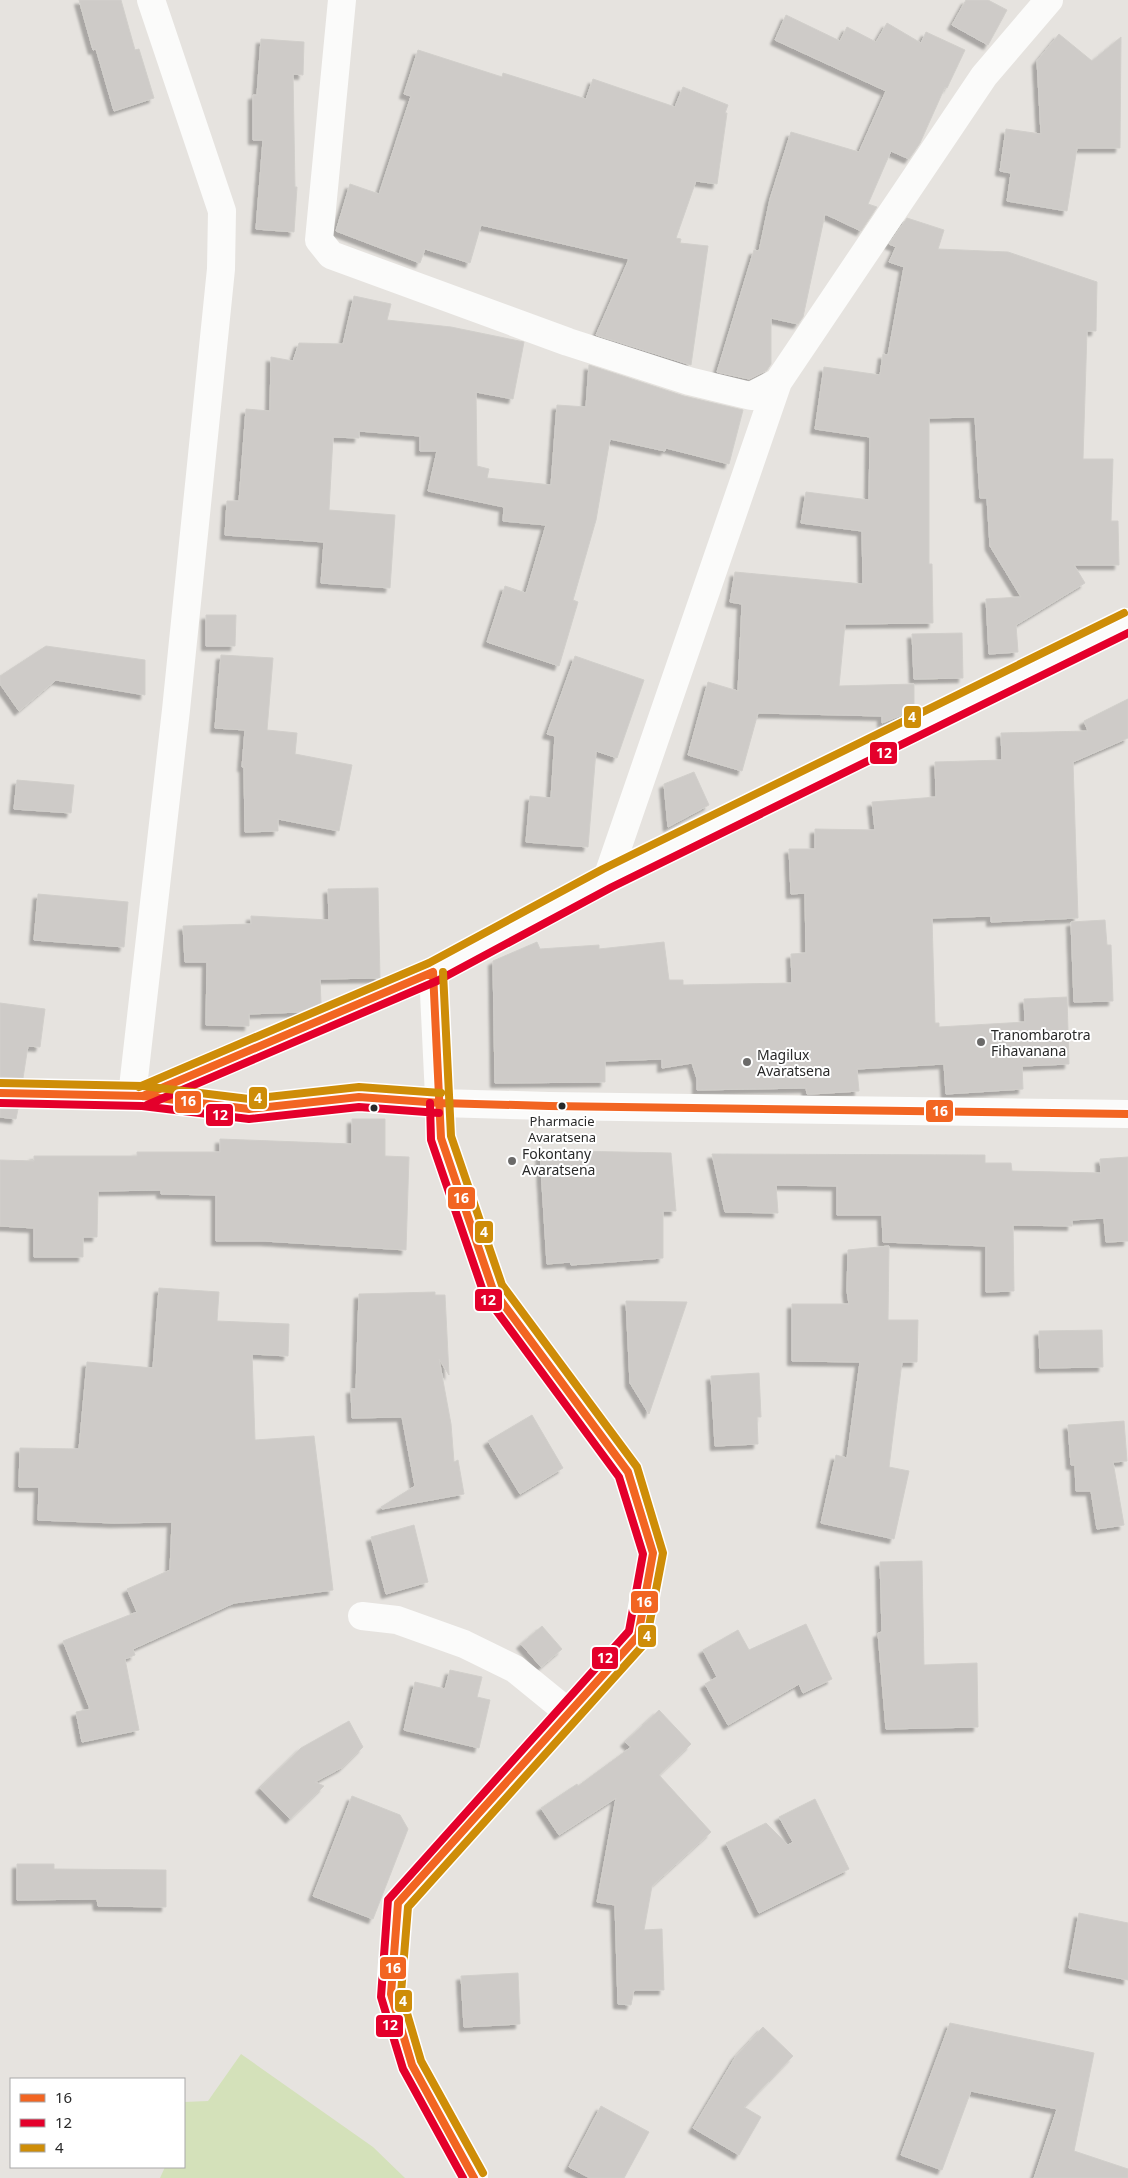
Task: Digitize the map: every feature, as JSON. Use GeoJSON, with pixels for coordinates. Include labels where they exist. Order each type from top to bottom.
{"type":"FeatureCollection","features":[{"type":"Feature","properties":{"kind":"street"},"geometry":{"type":"LineString","coordinates":[[138,1096],[221,269],[222,211],[151,0]]}},
{"type":"Feature","properties":{"kind":"street"},"geometry":{"type":"LineString","coordinates":[[342,0],[319,240],[331,255],[568,342],[689,381],[750,396],[778,382]]}},
{"type":"Feature","properties":{"kind":"street"},"geometry":{"type":"LineString","coordinates":[[607,878],[778,382],[984,76],[1049,0]]}},
{"type":"Feature","properties":{"kind":"street"},"geometry":{"type":"LineString","coordinates":[[138,1096],[433,972],[607,878],[1128,622]]}},
{"type":"Feature","properties":{"kind":"street"},"geometry":{"type":"LineString","coordinates":[[433,972],[441,1138],[493,1290],[628,1472],[653,1553],[638,1636],[398,1903],[391,1994],[412,2065],[474,2178]]}},
{"type":"Feature","properties":{"kind":"street"},"geometry":{"type":"LineString","coordinates":[[0,1093],[138,1096],[249,1109],[359,1097],[440,1103],[1128,1114]]}},
{"type":"Feature","properties":{"kind":"street"},"geometry":{"type":"LineString","coordinates":[[362,1616],[396,1620],[464,1644],[515,1669],[569,1713]]}},
{"type":"Feature","properties":{"kind":"green space"},"geometry":{"type":"Polygon","coordinates":[[[241,2054],[373,2147],[405,2178],[160,2178],[165,2168],[185,2168],[185,2102],[208,2101],[241,2054]]]}},
{"type":"Feature","properties":{"kind":"building"},"geometry":{"type":"Polygon","coordinates":[[[79,0],[121,0],[135,50],[139,49],[154,98],[114,111],[96,49],[93,50],[79,0]]]}},
{"type":"Feature","properties":{"kind":"building"},"geometry":{"type":"Polygon","coordinates":[[[966,0],[988,0],[1007,10],[988,45],[952,25],[966,0]]]}},
{"type":"Feature","properties":{"kind":"building"},"geometry":{"type":"Polygon","coordinates":[[[786,15],[840,41],[847,27],[876,42],[887,23],[921,43],[926,32],[965,50],[947,88],[945,87],[920,143],[909,159],[891,151],[868,204],[877,207],[861,231],[825,214],[803,317],[798,324],[771,318],[771,364],[767,370],[749,379],[717,372],[754,250],[759,251],[770,199],[791,132],[859,152],[886,91],[775,40],[786,15]]]}},
{"type":"Feature","properties":{"kind":"building"},"geometry":{"type":"Polygon","coordinates":[[[1059,34],[1092,61],[1121,37],[1120,148],[1077,148],[1067,211],[1007,201],[1011,173],[1000,171],[1006,129],[1041,134],[1037,61],[1059,34]]]}},
{"type":"Feature","properties":{"kind":"building"},"geometry":{"type":"Polygon","coordinates":[[[261,39],[304,42],[303,75],[293,74],[295,187],[297,187],[294,232],[256,229],[263,140],[253,140],[253,95],[257,95],[261,39]]]}},
{"type":"Feature","properties":{"kind":"building"},"geometry":{"type":"Polygon","coordinates":[[[418,50],[502,77],[503,73],[586,99],[593,79],[675,107],[683,87],[728,105],[725,113],[727,113],[717,184],[696,181],[676,238],[681,239],[680,243],[708,246],[691,365],[596,335],[629,259],[481,225],[470,263],[425,249],[420,263],[336,231],[350,184],[379,194],[411,96],[404,94],[418,50]]]}},
{"type":"Feature","properties":{"kind":"building"},"geometry":{"type":"Polygon","coordinates":[[[907,218],[944,230],[938,249],[1008,252],[1097,282],[1096,331],[1087,331],[1083,459],[1113,459],[1111,521],[1118,521],[1119,565],[1074,565],[1085,583],[1016,625],[1018,652],[989,654],[986,599],[1021,597],[990,546],[987,498],[980,498],[975,417],[929,418],[929,564],[932,564],[933,623],[845,624],[839,686],[914,684],[914,710],[882,723],[882,716],[758,713],[742,771],[688,755],[708,682],[738,691],[742,604],[730,602],[735,572],[863,584],[862,531],[801,523],[806,492],[869,500],[870,437],[815,429],[824,367],[880,375],[883,354],[888,355],[904,267],[889,262],[896,247],[889,244],[907,218]]]}},
{"type":"Feature","properties":{"kind":"building"},"geometry":{"type":"Polygon","coordinates":[[[354,296],[391,304],[387,320],[451,327],[524,342],[513,399],[476,392],[477,466],[489,469],[487,478],[551,485],[557,405],[586,407],[589,365],[684,396],[743,410],[729,464],[666,448],[665,451],[610,439],[596,520],[573,600],[578,602],[559,666],[487,642],[505,586],[526,593],[546,525],[503,521],[504,507],[428,491],[437,451],[420,451],[420,436],[359,431],[359,438],[333,437],[329,510],[395,515],[390,588],[321,583],[324,542],[225,535],[227,501],[239,501],[246,409],[270,411],[271,357],[293,361],[299,343],[343,344],[354,296]]]}},
{"type":"Feature","properties":{"kind":"building"},"geometry":{"type":"Polygon","coordinates":[[[206,615],[236,615],[235,646],[206,646],[206,615]]]}},
{"type":"Feature","properties":{"kind":"building"},"geometry":{"type":"Polygon","coordinates":[[[962,633],[963,678],[914,679],[912,634],[962,633]]]}},
{"type":"Feature","properties":{"kind":"building"},"geometry":{"type":"Polygon","coordinates":[[[46,646],[145,660],[145,695],[56,680],[19,711],[0,684],[0,676],[46,646]]]}},
{"type":"Feature","properties":{"kind":"building"},"geometry":{"type":"Polygon","coordinates":[[[221,655],[273,658],[267,730],[297,733],[295,754],[352,765],[339,831],[278,819],[278,831],[245,832],[244,767],[242,767],[245,730],[215,728],[221,655]]]}},
{"type":"Feature","properties":{"kind":"building"},"geometry":{"type":"Polygon","coordinates":[[[575,656],[644,680],[617,758],[596,751],[588,847],[526,842],[530,796],[551,798],[555,736],[547,734],[575,656]]]}},
{"type":"Feature","properties":{"kind":"building"},"geometry":{"type":"Polygon","coordinates":[[[1128,699],[1128,738],[1073,762],[1078,918],[991,922],[991,916],[932,918],[935,1023],[939,1023],[939,1027],[1025,1022],[1024,999],[1067,997],[1069,1064],[1022,1066],[1023,1089],[946,1094],[944,1064],[857,1069],[859,1091],[812,1094],[807,1094],[806,1088],[697,1090],[697,1079],[692,1063],[662,1068],[662,1059],[605,1061],[605,1082],[495,1083],[493,961],[537,942],[540,949],[599,945],[599,949],[664,942],[669,980],[683,980],[683,985],[792,983],[791,954],[806,953],[805,893],[791,894],[789,849],[815,849],[815,829],[875,830],[872,802],[936,797],[935,762],[1002,760],[1001,733],[1088,731],[1084,721],[1128,699]]]}},
{"type":"Feature","properties":{"kind":"building"},"geometry":{"type":"Polygon","coordinates":[[[694,772],[709,805],[668,827],[664,784],[694,772]]]}},
{"type":"Feature","properties":{"kind":"building"},"geometry":{"type":"Polygon","coordinates":[[[17,780],[74,785],[71,813],[14,809],[17,780]]]}},
{"type":"Feature","properties":{"kind":"building"},"geometry":{"type":"Polygon","coordinates":[[[378,888],[380,978],[320,979],[321,1003],[300,1012],[249,1014],[249,1026],[206,1025],[207,962],[185,962],[183,926],[251,924],[251,916],[329,920],[328,889],[378,888]]]}},
{"type":"Feature","properties":{"kind":"building"},"geometry":{"type":"Polygon","coordinates":[[[38,894],[128,902],[124,947],[34,940],[38,894]]]}},
{"type":"Feature","properties":{"kind":"building"},"geometry":{"type":"Polygon","coordinates":[[[1105,920],[1107,945],[1111,945],[1113,1001],[1074,1002],[1071,922],[1105,920]]]}},
{"type":"Feature","properties":{"kind":"building"},"geometry":{"type":"Polygon","coordinates":[[[0,1003],[45,1009],[40,1047],[28,1046],[23,1078],[0,1077],[0,1003]]]}},
{"type":"Feature","properties":{"kind":"building"},"geometry":{"type":"Polygon","coordinates":[[[0,1109],[18,1109],[16,1119],[0,1117],[0,1109]]]}},
{"type":"Feature","properties":{"kind":"building"},"geometry":{"type":"Polygon","coordinates":[[[352,1119],[385,1119],[385,1156],[409,1157],[406,1250],[264,1241],[216,1241],[216,1195],[161,1194],[161,1190],[98,1191],[97,1237],[83,1237],[83,1257],[34,1257],[34,1228],[0,1226],[0,1160],[34,1161],[34,1156],[137,1156],[137,1152],[220,1152],[220,1139],[352,1144],[352,1119]]]}},
{"type":"Feature","properties":{"kind":"building"},"geometry":{"type":"Polygon","coordinates":[[[571,1151],[671,1153],[676,1211],[663,1211],[663,1258],[571,1265],[570,1262],[547,1264],[540,1153],[571,1151]]]}},
{"type":"Feature","properties":{"kind":"building"},"geometry":{"type":"Polygon","coordinates":[[[712,1154],[985,1155],[985,1163],[1011,1163],[1012,1171],[1101,1173],[1100,1159],[1128,1157],[1128,1241],[1106,1242],[1104,1218],[1072,1220],[1072,1226],[1013,1225],[1014,1291],[986,1292],[986,1246],[883,1242],[882,1215],[837,1215],[837,1186],[776,1185],[778,1213],[725,1212],[712,1154]]]}},
{"type":"Feature","properties":{"kind":"building"},"geometry":{"type":"Polygon","coordinates":[[[889,1246],[888,1320],[918,1320],[917,1362],[902,1362],[889,1467],[909,1471],[894,1539],[821,1523],[836,1455],[847,1458],[860,1362],[792,1361],[792,1304],[849,1304],[847,1291],[848,1250],[889,1246]]]}},
{"type":"Feature","properties":{"kind":"building"},"geometry":{"type":"Polygon","coordinates":[[[159,1288],[219,1292],[217,1321],[289,1324],[288,1356],[252,1354],[255,1440],[314,1436],[333,1590],[234,1603],[133,1649],[135,1655],[125,1659],[139,1730],[82,1742],[76,1712],[90,1709],[63,1641],[137,1612],[127,1589],[170,1570],[172,1522],[114,1523],[38,1520],[39,1487],[19,1487],[20,1448],[79,1449],[87,1362],[153,1368],[159,1288]]]}},
{"type":"Feature","properties":{"kind":"building"},"geometry":{"type":"Polygon","coordinates":[[[435,1292],[435,1295],[445,1295],[449,1375],[439,1359],[451,1424],[454,1462],[458,1460],[464,1494],[382,1509],[381,1507],[415,1486],[402,1417],[352,1418],[351,1389],[356,1389],[359,1294],[435,1292]]]}},
{"type":"Feature","properties":{"kind":"building"},"geometry":{"type":"Polygon","coordinates":[[[626,1301],[687,1302],[649,1414],[630,1383],[626,1301]]]}},
{"type":"Feature","properties":{"kind":"building"},"geometry":{"type":"Polygon","coordinates":[[[1102,1330],[1103,1367],[1040,1368],[1039,1331],[1102,1330]]]}},
{"type":"Feature","properties":{"kind":"building"},"geometry":{"type":"Polygon","coordinates":[[[759,1373],[761,1417],[757,1417],[758,1444],[715,1446],[711,1376],[759,1373]]]}},
{"type":"Feature","properties":{"kind":"building"},"geometry":{"type":"Polygon","coordinates":[[[532,1415],[563,1468],[520,1494],[488,1441],[532,1415]]]}},
{"type":"Feature","properties":{"kind":"building"},"geometry":{"type":"Polygon","coordinates":[[[1124,1421],[1127,1461],[1113,1462],[1124,1525],[1097,1529],[1091,1491],[1076,1491],[1075,1465],[1071,1465],[1068,1425],[1124,1421]]]}},
{"type":"Feature","properties":{"kind":"building"},"geometry":{"type":"Polygon","coordinates":[[[414,1525],[428,1582],[386,1594],[371,1537],[414,1525]]]}},
{"type":"Feature","properties":{"kind":"building"},"geometry":{"type":"Polygon","coordinates":[[[922,1561],[924,1665],[977,1663],[978,1727],[886,1729],[878,1633],[882,1632],[880,1562],[922,1561]]]}},
{"type":"Feature","properties":{"kind":"building"},"geometry":{"type":"Polygon","coordinates":[[[806,1624],[832,1679],[803,1693],[799,1684],[728,1725],[705,1684],[717,1677],[703,1650],[738,1630],[749,1650],[806,1624]]]}},
{"type":"Feature","properties":{"kind":"building"},"geometry":{"type":"Polygon","coordinates":[[[542,1626],[562,1649],[541,1667],[521,1644],[542,1626]]]}},
{"type":"Feature","properties":{"kind":"building"},"geometry":{"type":"Polygon","coordinates":[[[450,1670],[482,1677],[477,1697],[490,1700],[479,1748],[404,1730],[415,1682],[445,1689],[450,1670]]]}},
{"type":"Feature","properties":{"kind":"building"},"geometry":{"type":"Polygon","coordinates":[[[659,1710],[691,1744],[659,1775],[711,1832],[652,1886],[644,1930],[662,1929],[664,1990],[634,1990],[631,2005],[618,2004],[615,1905],[597,1902],[616,1798],[559,1835],[541,1808],[577,1784],[578,1786],[631,1747],[625,1742],[659,1710]]]}},
{"type":"Feature","properties":{"kind":"building"},"geometry":{"type":"Polygon","coordinates":[[[349,1721],[363,1747],[343,1767],[315,1782],[324,1786],[290,1819],[260,1788],[301,1748],[349,1721]]]}},
{"type":"Feature","properties":{"kind":"building"},"geometry":{"type":"Polygon","coordinates":[[[352,1796],[400,1815],[408,1829],[373,1919],[313,1896],[352,1796]]]}},
{"type":"Feature","properties":{"kind":"building"},"geometry":{"type":"Polygon","coordinates":[[[815,1799],[849,1869],[759,1913],[726,1843],[766,1823],[788,1845],[793,1842],[779,1817],[815,1799]]]}},
{"type":"Feature","properties":{"kind":"building"},"geometry":{"type":"Polygon","coordinates":[[[17,1864],[54,1864],[54,1869],[166,1870],[166,1907],[98,1906],[97,1899],[17,1900],[17,1864]]]}},
{"type":"Feature","properties":{"kind":"building"},"geometry":{"type":"Polygon","coordinates":[[[1079,1913],[1128,1923],[1128,1980],[1069,1968],[1079,1913]]]}},
{"type":"Feature","properties":{"kind":"building"},"geometry":{"type":"Polygon","coordinates":[[[518,1973],[520,2024],[464,2027],[461,1976],[518,1973]]]}},
{"type":"Feature","properties":{"kind":"building"},"geometry":{"type":"Polygon","coordinates":[[[950,2023],[1094,2053],[1074,2151],[1128,2169],[1128,2178],[1034,2178],[1057,2109],[971,2091],[942,2170],[901,2155],[950,2023]]]}},
{"type":"Feature","properties":{"kind":"building"},"geometry":{"type":"Polygon","coordinates":[[[763,2027],[793,2056],[744,2107],[761,2117],[739,2155],[693,2128],[736,2056],[763,2027]]]}},
{"type":"Feature","properties":{"kind":"building"},"geometry":{"type":"Polygon","coordinates":[[[601,2106],[649,2132],[624,2178],[590,2178],[569,2167],[601,2106]]]}},
{"type":"Feature","properties":{"kind":"transit line","name":"4"},"geometry":{"type":"LineString","coordinates":[[139,1087],[429,963],[603,869],[1124,613]]}},
{"type":"Feature","properties":{"kind":"transit line","name":"12"},"geometry":{"type":"LineString","coordinates":[[147,1105],[437,981],[612,887],[1128,633]]}},
{"type":"Feature","properties":{"kind":"transit line","name":"16"},"geometry":{"type":"LineString","coordinates":[[433,972],[441,1138],[493,1290],[628,1472],[653,1553],[638,1636],[398,1903],[391,1994],[412,2065],[474,2178]]}},
{"type":"Feature","properties":{"kind":"transit line","name":"16"},"geometry":{"type":"LineString","coordinates":[[143,1096],[433,972]]}},
{"type":"Feature","properties":{"kind":"transit line","name":"4"},"geometry":{"type":"LineString","coordinates":[[443,972],[451,1136],[502,1285],[637,1467],[663,1553],[646,1642],[408,1907],[401,1993],[421,2061],[483,2173]]}},
{"type":"Feature","properties":{"kind":"transit line","name":"4"},"geometry":{"type":"LineString","coordinates":[[0,1083],[143,1086],[249,1099],[359,1087],[441,1093]]}},
{"type":"Feature","properties":{"kind":"transit line","name":"16"},"geometry":{"type":"LineString","coordinates":[[0,1093],[143,1096],[249,1109],[359,1097],[440,1103],[549,1106],[1128,1114]]}},
{"type":"Feature","properties":{"kind":"transit line","name":"12"},"geometry":{"type":"LineString","coordinates":[[0,1103],[142,1106],[249,1119],[359,1107],[439,1113]]}},
{"type":"Feature","properties":{"kind":"transit line","name":"12"},"geometry":{"type":"LineString","coordinates":[[430,1103],[431,1140],[484,1294],[619,1477],[643,1554],[629,1631],[388,1900],[381,1997],[403,2069],[463,2178]]}},
{"type":"Feature","properties":{"kind":"place","name":"Tranombarotra Fihavanana"},"geometry":{"type":"Point","coordinates":[981,1042]}},
{"type":"Feature","properties":{"kind":"place","name":"Magilux Avaratsena"},"geometry":{"type":"Point","coordinates":[747,1062]}},
{"type":"Feature","properties":{"kind":"place","name":"Pharmacie Avaratsena"},"geometry":{"type":"Point","coordinates":[562,1106]}},
{"type":"Feature","properties":{"kind":"place","name":"Fokontany Avaratsena"},"geometry":{"type":"Point","coordinates":[512,1161]}}]}
